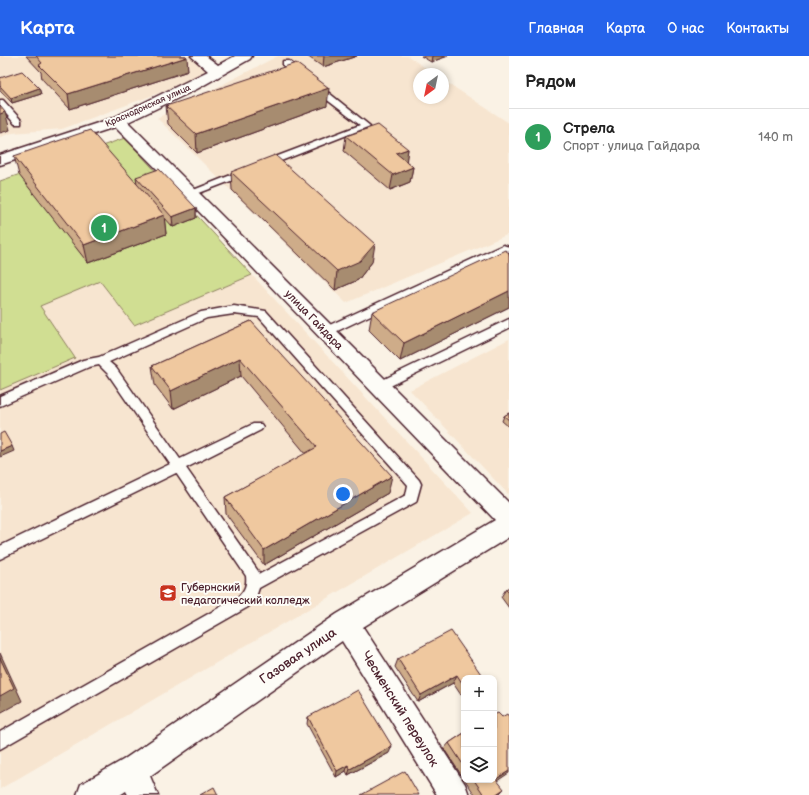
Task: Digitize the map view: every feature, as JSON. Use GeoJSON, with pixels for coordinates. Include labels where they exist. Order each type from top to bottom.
{"type":"FeatureCollection","features":[{"type":"Feature","properties":{"kind":"street"},"geometry":{"type":"LineString","coordinates":[[198,56],[217,72]]}},
{"type":"Feature","properties":{"kind":"street","name":"Краснодонская улица"},"geometry":{"type":"LineString","coordinates":[[0,160],[118,121],[192,86],[245,56]]}},
{"type":"Feature","properties":{"kind":"street","name":"улица Гайдара"},"geometry":{"type":"LineString","coordinates":[[118,121],[191,193],[378,387],[509,519]]}},
{"type":"Feature","properties":{"kind":"street","name":"Газовая улица"},"geometry":{"type":"LineString","coordinates":[[92,795],[138,782],[346,623],[509,524]]}},
{"type":"Feature","properties":{"kind":"street","name":"Чесменский переулок"},"geometry":{"type":"LineString","coordinates":[[346,623],[454,795]]}},
{"type":"Feature","properties":{"kind":"lane"},"geometry":{"type":"LineString","coordinates":[[191,193],[366,126],[286,63]]}},
{"type":"Feature","properties":{"kind":"lane"},"geometry":{"type":"LineString","coordinates":[[0,102],[18,122]]}},
{"type":"Feature","properties":{"kind":"lane"},"geometry":{"type":"LineString","coordinates":[[325,332],[504,248],[509,252]]}},
{"type":"Feature","properties":{"kind":"lane"},"geometry":{"type":"LineString","coordinates":[[0,401],[87,363],[101,361],[205,314],[234,310],[262,314],[415,484],[411,498],[254,584]]}},
{"type":"Feature","properties":{"kind":"lane"},"geometry":{"type":"LineString","coordinates":[[378,387],[509,323]]}},
{"type":"Feature","properties":{"kind":"lane"},"geometry":{"type":"LineString","coordinates":[[0,741],[243,602],[251,594],[254,584],[253,574],[179,466],[112,371],[101,361]]}},
{"type":"Feature","properties":{"kind":"lane"},"geometry":{"type":"LineString","coordinates":[[0,553],[257,427]]}},
{"type":"Feature","properties":{"kind":"shaded area"},"geometry":{"type":"Polygon","coordinates":[[[0,56],[189,56],[210,74],[62,129],[12,133],[0,137],[0,56]]]}},
{"type":"Feature","properties":{"kind":"shaded area"},"geometry":{"type":"Polygon","coordinates":[[[278,56],[408,56],[425,68],[413,68],[413,104],[449,104],[449,84],[509,123],[509,234],[346,303],[157,118],[278,56]]]}},
{"type":"Feature","properties":{"kind":"shaded area","name":"Губернский педагогический колледж"},"geometry":{"type":"Polygon","coordinates":[[[252,275],[473,513],[0,789],[0,322],[100,281],[134,325],[252,275]]]}},
{"type":"Feature","properties":{"kind":"shaded area"},"geometry":{"type":"Polygon","coordinates":[[[509,339],[509,493],[508,494],[410,390],[509,339]]]}},
{"type":"Feature","properties":{"kind":"green space"},"geometry":{"type":"Polygon","coordinates":[[[125,138],[252,275],[134,325],[100,281],[40,306],[75,358],[0,390],[0,181],[125,138]]]}},
{"type":"Feature","properties":{"kind":"building"},"geometry":{"type":"Polygon","coordinates":[[[36,56],[187,57],[68,94],[39,65],[42,63],[36,56]]]}},
{"type":"Feature","properties":{"kind":"building"},"geometry":{"type":"Polygon","coordinates":[[[296,63],[329,88],[196,134],[166,106],[296,63]]]}},
{"type":"Feature","properties":{"kind":"building"},"geometry":{"type":"Polygon","coordinates":[[[22,71],[39,88],[11,98],[0,86],[0,78],[22,71]]]}},
{"type":"Feature","properties":{"kind":"building"},"geometry":{"type":"Polygon","coordinates":[[[0,106],[5,112],[0,114],[0,106]]]}},
{"type":"Feature","properties":{"kind":"building"},"geometry":{"type":"Polygon","coordinates":[[[378,125],[408,149],[396,153],[413,167],[393,175],[346,136],[378,125]]]}},
{"type":"Feature","properties":{"kind":"building"},"geometry":{"type":"Polygon","coordinates":[[[90,130],[164,215],[84,245],[14,156],[90,130]]]}},
{"type":"Feature","properties":{"kind":"building"},"geometry":{"type":"Polygon","coordinates":[[[275,155],[375,244],[360,261],[337,271],[231,172],[275,155]]]}},
{"type":"Feature","properties":{"kind":"building"},"geometry":{"type":"Polygon","coordinates":[[[159,169],[196,208],[172,217],[136,177],[159,169]]]}},
{"type":"Feature","properties":{"kind":"building"},"geometry":{"type":"Polygon","coordinates":[[[505,250],[509,253],[509,291],[404,343],[372,312],[505,250]]]}},
{"type":"Feature","properties":{"kind":"building"},"geometry":{"type":"Polygon","coordinates":[[[251,321],[392,476],[264,550],[225,497],[317,447],[240,358],[171,391],[152,366],[251,321]]]}},
{"type":"Feature","properties":{"kind":"building"},"geometry":{"type":"Polygon","coordinates":[[[509,413],[509,420],[504,416],[509,413]]]}},
{"type":"Feature","properties":{"kind":"building"},"geometry":{"type":"Polygon","coordinates":[[[4,432],[12,446],[0,451],[0,434],[4,432]]]}},
{"type":"Feature","properties":{"kind":"building"},"geometry":{"type":"Polygon","coordinates":[[[451,631],[482,675],[461,675],[461,681],[457,675],[421,695],[398,659],[451,631]]]}},
{"type":"Feature","properties":{"kind":"building"},"geometry":{"type":"Polygon","coordinates":[[[0,658],[14,688],[0,696],[0,658]]]}},
{"type":"Feature","properties":{"kind":"building"},"geometry":{"type":"Polygon","coordinates":[[[358,690],[392,746],[350,769],[348,765],[337,771],[308,717],[358,690]]]}},
{"type":"Feature","properties":{"kind":"building"},"geometry":{"type":"Polygon","coordinates":[[[497,714],[502,717],[507,714],[509,717],[509,771],[497,778],[497,747],[497,714]]]}},
{"type":"Feature","properties":{"kind":"building"},"geometry":{"type":"Polygon","coordinates":[[[461,735],[461,761],[449,743],[461,735]]]}},
{"type":"Feature","properties":{"kind":"building"},"geometry":{"type":"Polygon","coordinates":[[[405,771],[419,795],[361,795],[405,771]]]}},
{"type":"Feature","properties":{"kind":"building"},"geometry":{"type":"Polygon","coordinates":[[[497,780],[504,789],[495,795],[484,795],[476,783],[497,783],[497,780]]]}},
{"type":"Feature","properties":{"kind":"building"},"geometry":{"type":"Polygon","coordinates":[[[214,787],[218,795],[200,795],[214,787]]]}},
{"type":"Feature","properties":{"kind":"place","name":"Стрела"},"geometry":{"type":"Point","coordinates":[104,228]}},
{"type":"Feature","properties":{"kind":"place","name":"Губернский педагогический колледж"},"geometry":{"type":"Point","coordinates":[168,593]}}]}
